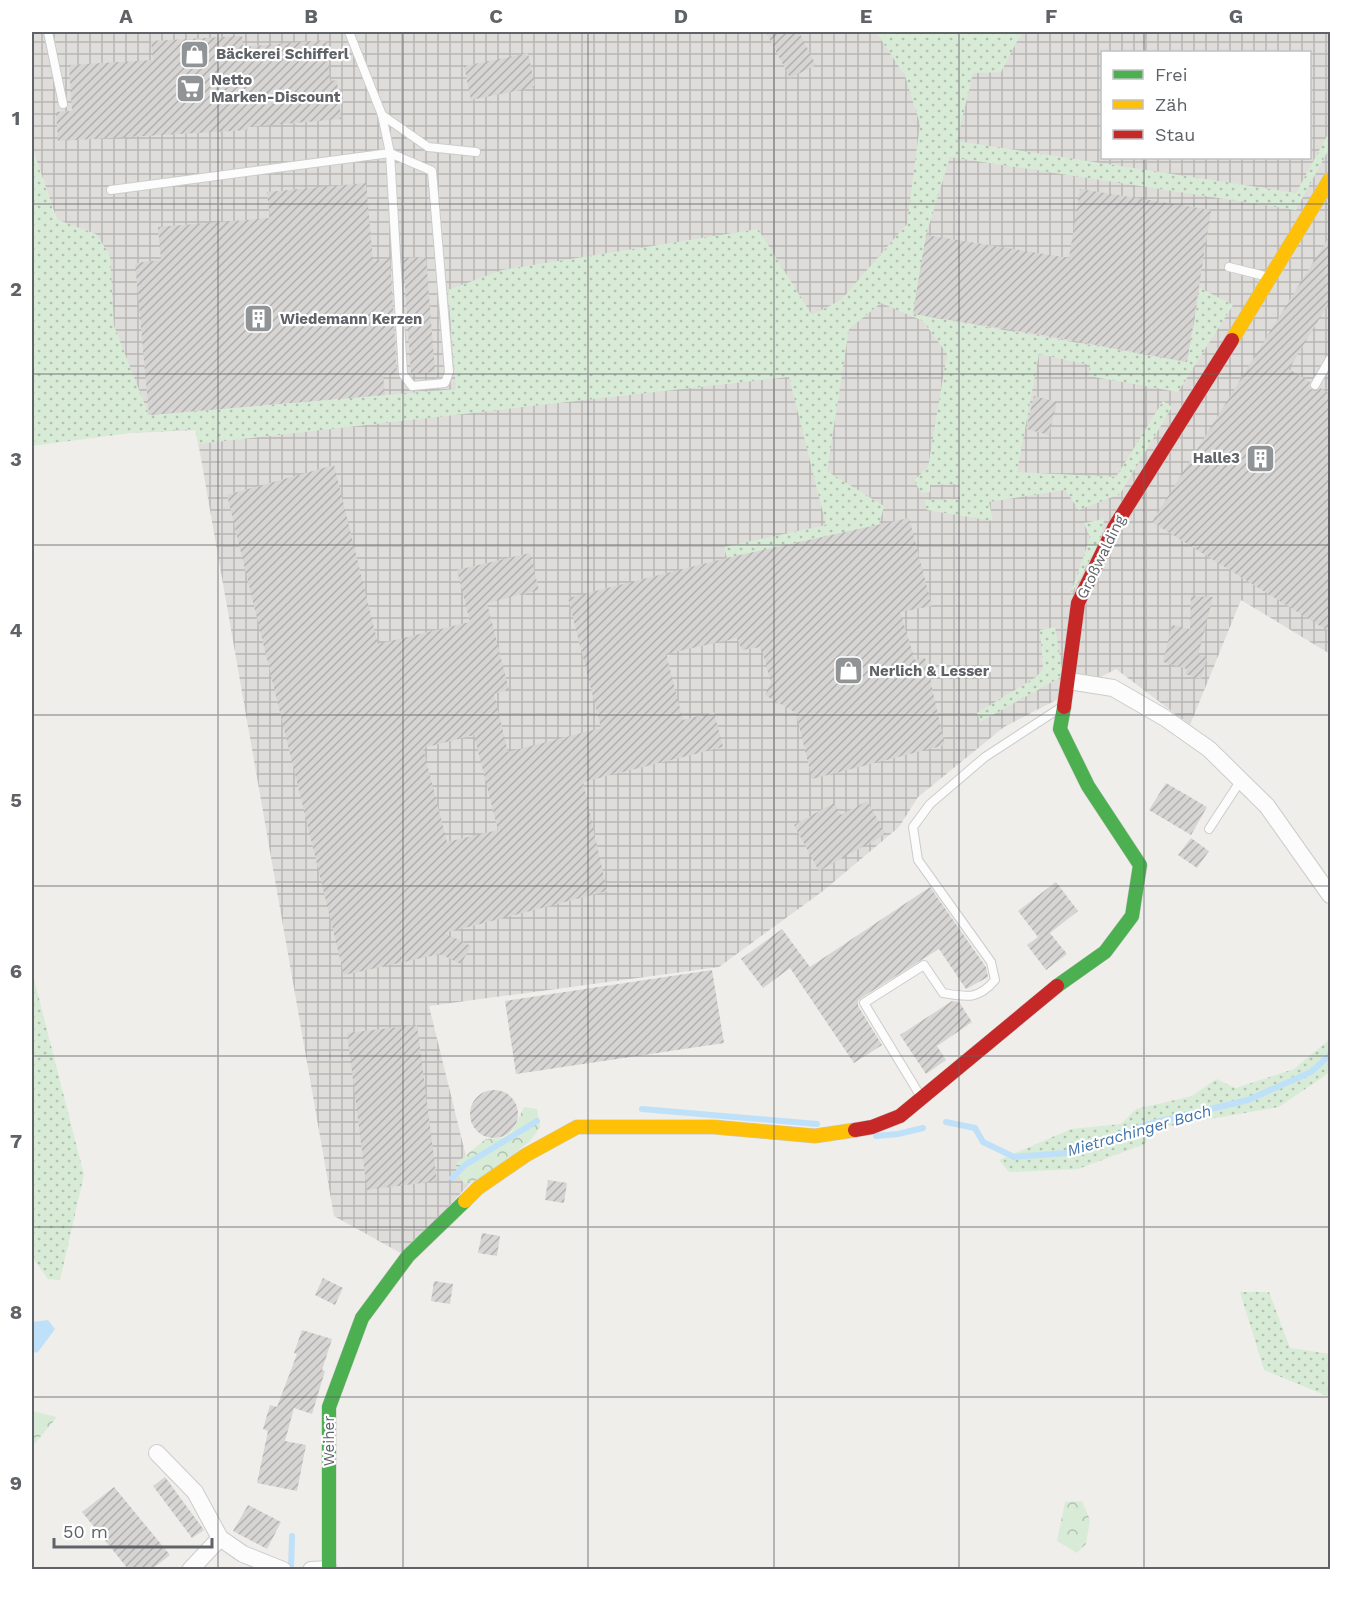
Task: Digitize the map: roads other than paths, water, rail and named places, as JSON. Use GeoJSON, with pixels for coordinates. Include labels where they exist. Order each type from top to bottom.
{"type":"FeatureCollection","features":[{"type":"Feature","properties":{"kind":"street","name":"Großwalding"},"geometry":{"type":"LineString","coordinates":[[922,1098],[1042,997],[1105,952],[1132,916],[1140,864],[1088,786],[1060,729],[1069,681],[1078,603],[1115,526],[1271,278],[1330,179]]}},
{"type":"Feature","properties":{"kind":"street"},"geometry":{"type":"LineString","coordinates":[[1069,681],[1113,688],[1165,718],[1209,749],[1267,806],[1330,895]]}},
{"type":"Feature","properties":{"kind":"street","name":"Weiher"},"geometry":{"type":"LineString","coordinates":[[310,1569],[329,1569],[329,1407],[362,1318],[408,1256],[478,1188],[526,1155],[577,1126],[714,1127],[815,1136],[872,1127],[900,1116],[922,1098]]}},
{"type":"Feature","properties":{"kind":"street"},"geometry":{"type":"LineString","coordinates":[[157,1453],[195,1492],[220,1538],[243,1554],[283,1569]]}},
{"type":"Feature","properties":{"kind":"street"},"geometry":{"type":"LineString","coordinates":[[190,1569],[220,1538]]}},
{"type":"Feature","properties":{"kind":"lane"},"geometry":{"type":"LineString","coordinates":[[48,32],[63,104]]}},
{"type":"Feature","properties":{"kind":"lane"},"geometry":{"type":"LineString","coordinates":[[111,190],[390,153],[432,171],[449,372],[445,383],[412,386],[403,374],[390,153],[382,115],[349,32]]}},
{"type":"Feature","properties":{"kind":"lane"},"geometry":{"type":"LineString","coordinates":[[382,115],[428,147],[476,152]]}},
{"type":"Feature","properties":{"kind":"lane"},"geometry":{"type":"LineString","coordinates":[[1229,267],[1271,278]]}},
{"type":"Feature","properties":{"kind":"lane"},"geometry":{"type":"LineString","coordinates":[[1315,385],[1330,359]]}},
{"type":"Feature","properties":{"kind":"lane"},"geometry":{"type":"LineString","coordinates":[[922,1098],[864,1003],[924,965],[943,993],[966,997],[985,992],[995,980],[991,962],[918,860],[914,827],[930,804],[985,757],[1065,705]]}},
{"type":"Feature","properties":{"kind":"lane"},"geometry":{"type":"LineString","coordinates":[[1209,829],[1241,780]]}},
{"type":"Feature","properties":{"kind":"water"},"geometry":{"type":"Polygon","coordinates":[[[48,1320],[55,1329],[38,1352],[32,1353],[32,1322],[48,1320]]]}},
{"type":"Feature","properties":{"kind":"waterway","name":"Mietrachinger Bach"},"geometry":{"type":"LineString","coordinates":[[946,1122],[975,1128],[983,1142],[1014,1157],[1066,1153],[1152,1123],[1248,1100],[1311,1072],[1330,1055]]}},
{"type":"Feature","properties":{"kind":"waterway","name":"Mietrachinger Bach"},"geometry":{"type":"LineString","coordinates":[[642,1109],[817,1124]]}},
{"type":"Feature","properties":{"kind":"waterway","name":"Mietrachinger Bach"},"geometry":{"type":"LineString","coordinates":[[452,1178],[465,1165],[537,1121]]}},
{"type":"Feature","properties":{"kind":"waterway","name":"Mietrachinger Bach"},"geometry":{"type":"LineString","coordinates":[[876,1136],[923,1128]]}},
{"type":"Feature","properties":{"kind":"waterway","name":"Mietrachinger Bach"},"geometry":{"type":"LineString","coordinates":[[291,1570],[292,1536]]}},
{"type":"Feature","properties":{"kind":"place","name":"Bäckerei Schifferl"},"geometry":{"type":"Point","coordinates":[195,54]}},
{"type":"Feature","properties":{"kind":"place","name":"Netto Marken-Discount"},"geometry":{"type":"Point","coordinates":[190,89]}},
{"type":"Feature","properties":{"kind":"place","name":"Wiedemann Kerzen"},"geometry":{"type":"Point","coordinates":[259,319]}},
{"type":"Feature","properties":{"kind":"place","name":"Halle3"},"geometry":{"type":"Point","coordinates":[1261,458]}},
{"type":"Feature","properties":{"kind":"place","name":"Nerlich & Lesser"},"geometry":{"type":"Point","coordinates":[848,671]}}]}
